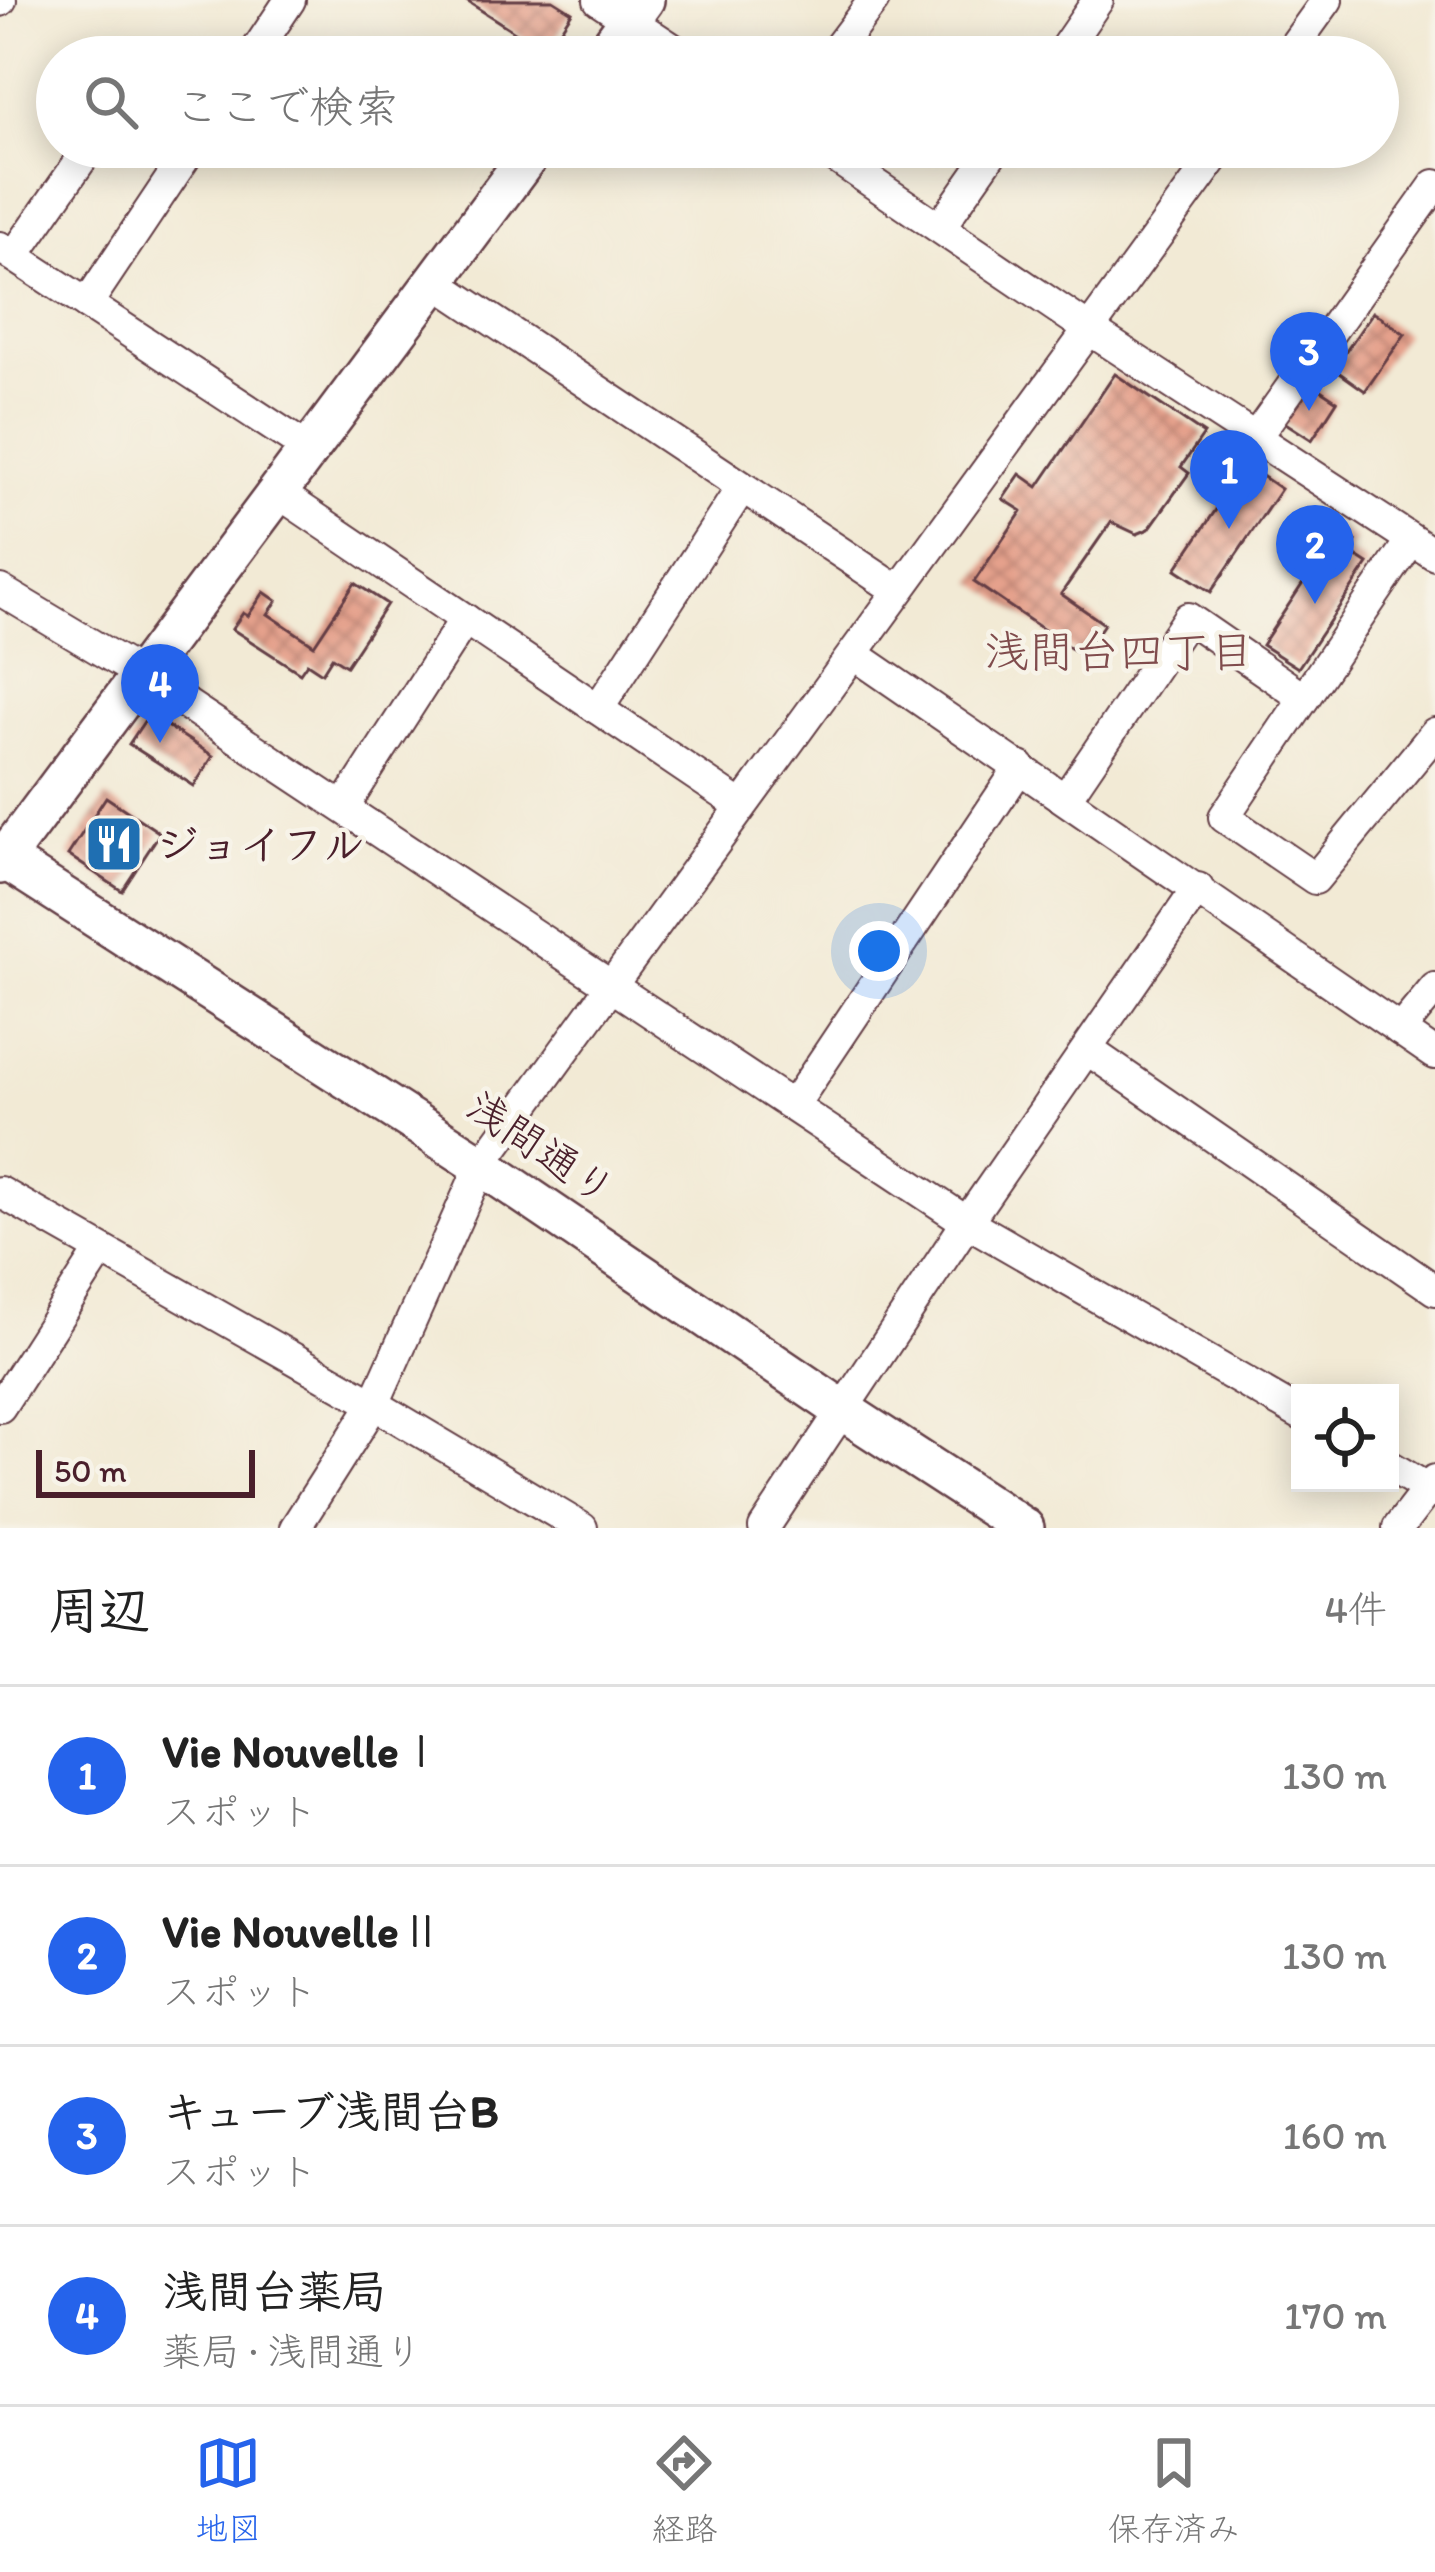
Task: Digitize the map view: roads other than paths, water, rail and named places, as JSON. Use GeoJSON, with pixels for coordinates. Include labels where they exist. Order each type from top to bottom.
{"type":"FeatureCollection","features":[{"type":"Feature","properties":{"kind":"street"},"geometry":{"type":"LineString","coordinates":[[266,36],[290,0]]}},
{"type":"Feature","properties":{"kind":"street"},"geometry":{"type":"LineString","coordinates":[[847,36],[874,0]]}},
{"type":"Feature","properties":{"kind":"street"},"geometry":{"type":"LineString","coordinates":[[1074,36],[1099,0]]}},
{"type":"Feature","properties":{"kind":"street"},"geometry":{"type":"LineString","coordinates":[[1301,36],[1327,0]]}},
{"type":"Feature","properties":{"kind":"street"},"geometry":{"type":"LineString","coordinates":[[611,36],[624,7],[659,36]]}},
{"type":"Feature","properties":{"kind":"street"},"geometry":{"type":"LineString","coordinates":[[73,168],[7,251],[311,451]]}},
{"type":"Feature","properties":{"kind":"street"},"geometry":{"type":"LineString","coordinates":[[87,304],[178,168]]}},
{"type":"Feature","properties":{"kind":"street"},"geometry":{"type":"LineString","coordinates":[[1,860],[144,676],[519,168]]}},
{"type":"Feature","properties":{"kind":"street"},"geometry":{"type":"LineString","coordinates":[[852,168],[1090,330],[1426,544],[1304,698],[1224,817],[1315,880],[1435,733]]}},
{"type":"Feature","properties":{"kind":"street"},"geometry":{"type":"LineString","coordinates":[[940,227],[981,168]]}},
{"type":"Feature","properties":{"kind":"street"},"geometry":{"type":"LineString","coordinates":[[295,1528],[374,1404],[481,1165],[1207,168]]}},
{"type":"Feature","properties":{"kind":"street"},"geometry":{"type":"LineString","coordinates":[[1255,437],[1435,185]]}},
{"type":"Feature","properties":{"kind":"street"},"geometry":{"type":"LineString","coordinates":[[435,282],[897,590]]}},
{"type":"Feature","properties":{"kind":"street"},"geometry":{"type":"LineString","coordinates":[[598,709],[742,487]]}},
{"type":"Feature","properties":{"kind":"street"},"geometry":{"type":"LineString","coordinates":[[280,494],[740,805]]}},
{"type":"Feature","properties":{"kind":"street"},"geometry":{"type":"LineString","coordinates":[[0,590],[144,676],[967,1222],[1291,1409]]}},
{"type":"Feature","properties":{"kind":"street"},"geometry":{"type":"LineString","coordinates":[[1066,798],[1188,618],[1304,698]]}},
{"type":"Feature","properties":{"kind":"street"},"geometry":{"type":"LineString","coordinates":[[344,807],[465,619]]}},
{"type":"Feature","properties":{"kind":"street"},"geometry":{"type":"LineString","coordinates":[[855,655],[1435,1054]]}},
{"type":"Feature","properties":{"kind":"street"},"geometry":{"type":"LineString","coordinates":[[793,1106],[1020,767]]}},
{"type":"Feature","properties":{"kind":"street","name":"浅間通り"},"geometry":{"type":"LineString","coordinates":[[1,860],[481,1165],[1024,1528]]}},
{"type":"Feature","properties":{"kind":"street"},"geometry":{"type":"LineString","coordinates":[[764,1528],[967,1222],[1198,888]]}},
{"type":"Feature","properties":{"kind":"street"},"geometry":{"type":"LineString","coordinates":[[1400,1030],[1435,988]]}},
{"type":"Feature","properties":{"kind":"street"},"geometry":{"type":"LineString","coordinates":[[1088,1050],[1435,1290]]}},
{"type":"Feature","properties":{"kind":"street"},"geometry":{"type":"LineString","coordinates":[[0,1192],[374,1404],[576,1526]]}},
{"type":"Feature","properties":{"kind":"street"},"geometry":{"type":"LineString","coordinates":[[0,1407],[101,1250]]}},
{"type":"Feature","properties":{"kind":"street"},"geometry":{"type":"LineString","coordinates":[[1398,1528],[1433,1487],[1399,1470]]}},
{"type":"Feature","properties":{"kind":"place","name":"キューブ浅間台B"},"geometry":{"type":"Point","coordinates":[1309,411]}},
{"type":"Feature","properties":{"kind":"place","name":"Vie NouvelleⅠ"},"geometry":{"type":"Point","coordinates":[1229,529]}},
{"type":"Feature","properties":{"kind":"place","name":"Vie NouvelleⅡ"},"geometry":{"type":"Point","coordinates":[1315,604]}},
{"type":"Feature","properties":{"kind":"place","name":"浅間台薬局"},"geometry":{"type":"Point","coordinates":[160,743]}},
{"type":"Feature","properties":{"kind":"place","name":"ジョイフル"},"geometry":{"type":"Point","coordinates":[114,844]}},
{"type":"Feature","properties":{"kind":"district","name":"浅間台四丁目"},"geometry":{"type":"Point","coordinates":[1119,651]}}]}
